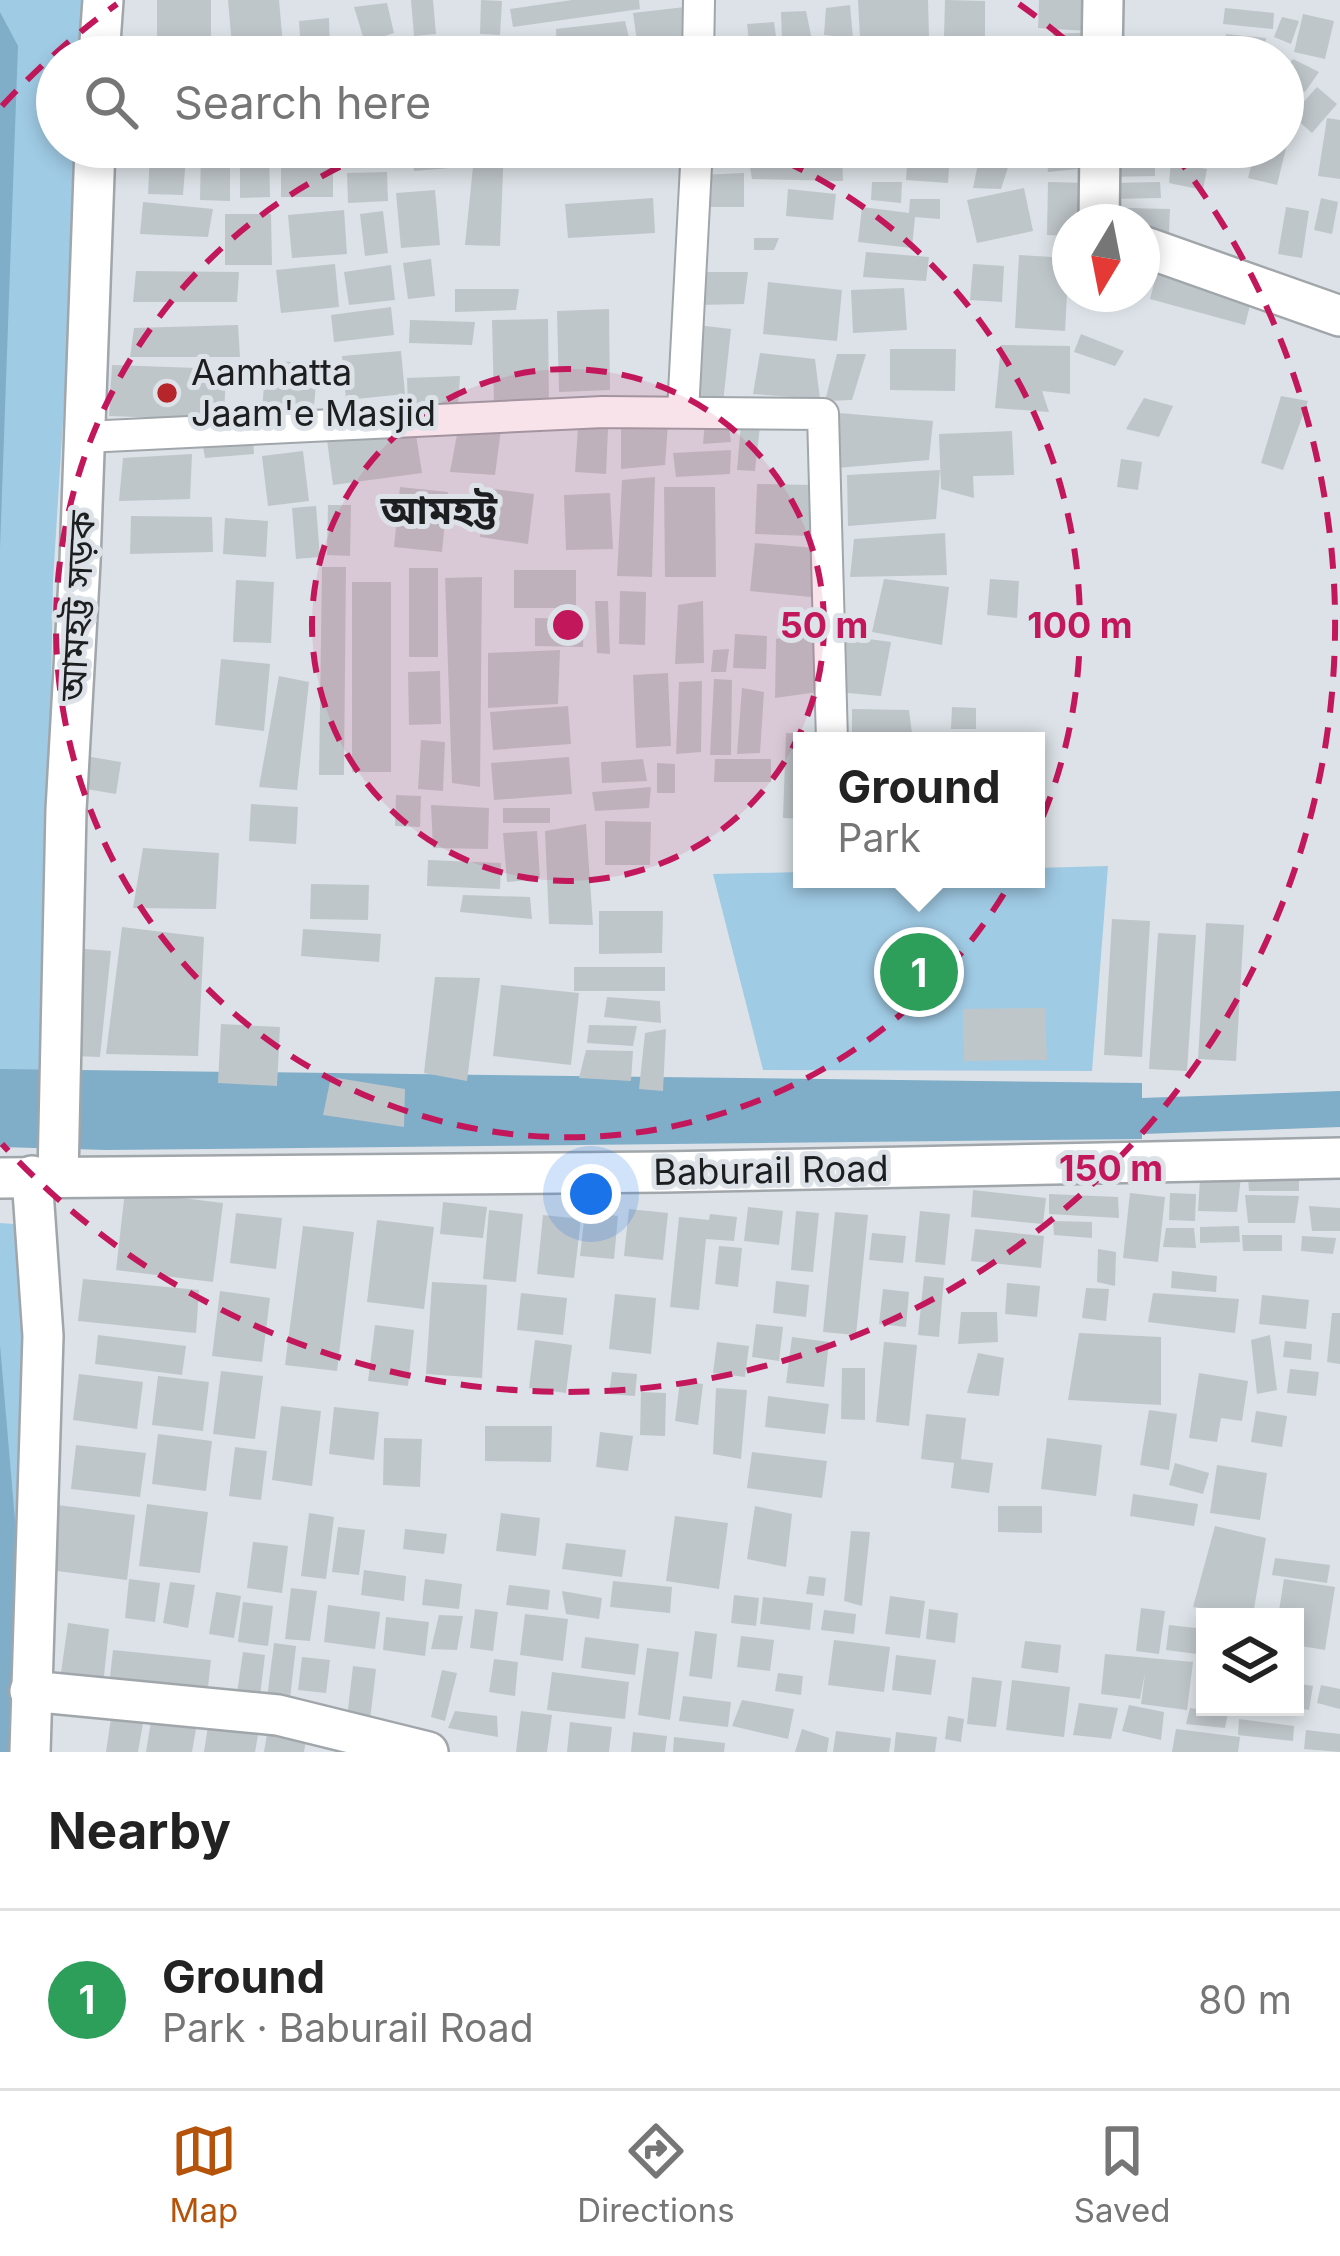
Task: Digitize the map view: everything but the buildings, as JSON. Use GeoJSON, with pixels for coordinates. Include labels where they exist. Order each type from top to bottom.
{"type":"FeatureCollection","features":[{"type":"Feature","properties":{"kind":"street"},"geometry":{"type":"LineString","coordinates":[[100,36],[103,0]]}},
{"type":"Feature","properties":{"kind":"street"},"geometry":{"type":"LineString","coordinates":[[698,36],[699,0]]}},
{"type":"Feature","properties":{"kind":"street"},"geometry":{"type":"LineString","coordinates":[[1102,0],[1102,36]]}},
{"type":"Feature","properties":{"kind":"street","name":"আমহট্ট সড়ক"},"geometry":{"type":"LineString","coordinates":[[30,1752],[43,1336],[37,1172],[64,1065],[66,810],[93,168]]}},
{"type":"Feature","properties":{"kind":"street"},"geometry":{"type":"LineString","coordinates":[[682,412],[696,168]]}},
{"type":"Feature","properties":{"kind":"street"},"geometry":{"type":"LineString","coordinates":[[1099,204],[1100,168]]}},
{"type":"Feature","properties":{"kind":"street"},"geometry":{"type":"LineString","coordinates":[[1160,252],[1340,316]]}},
{"type":"Feature","properties":{"kind":"street"},"geometry":{"type":"LineString","coordinates":[[85,436],[541,414],[823,414],[832,732]]}},
{"type":"Feature","properties":{"kind":"street","name":"Baburail Road"},"geometry":{"type":"LineString","coordinates":[[37,1172],[663,1172],[1340,1158]]}},
{"type":"Feature","properties":{"kind":"street"},"geometry":{"type":"LineString","coordinates":[[30,1691],[278,1715],[428,1752]]}},
{"type":"Feature","properties":{"kind":"shaded area"},"geometry":{"type":"Polygon","coordinates":[[[0,0],[88,0],[86,36],[36,36],[36,168],[79,168],[53,581],[44,1083],[0,1082],[0,0]]]}},
{"type":"Feature","properties":{"kind":"shaded area"},"geometry":{"type":"Polygon","coordinates":[[[0,12],[18,46],[0,549],[0,12]]]}},
{"type":"Feature","properties":{"kind":"shaded area"},"geometry":{"type":"Polygon","coordinates":[[[1108,866],[1092,1071],[763,1070],[713,874],[793,872],[793,888],[1045,888],[1045,868],[1108,866]]]}},
{"type":"Feature","properties":{"kind":"shaded area"},"geometry":{"type":"Polygon","coordinates":[[[0,1069],[1142,1083],[1142,1139],[107,1150],[0,1147],[0,1069]]]}},
{"type":"Feature","properties":{"kind":"shaded area"},"geometry":{"type":"Polygon","coordinates":[[[0,1223],[14,1224],[33,1380],[33,1537],[0,1752],[0,1223]]]}},
{"type":"Feature","properties":{"kind":"shaded area"},"geometry":{"type":"Polygon","coordinates":[[[0,1345],[16,1532],[13,1752],[0,1752],[0,1345]]]}},
{"type":"Feature","properties":{"kind":"waterway"},"geometry":{"type":"LineString","coordinates":[[1142,1116],[1340,1109]]}},
{"type":"Feature","properties":{"kind":"place","name":"Aamhatta Jaam'e Masjid"},"geometry":{"type":"Point","coordinates":[167,393]}},
{"type":"Feature","properties":{"kind":"place","name":"Ground"},"geometry":{"type":"Point","coordinates":[919,972]}},
{"type":"Feature","properties":{"kind":"district","name":"আমহট্ট"},"geometry":{"type":"Point","coordinates":[439,510]}}]}
